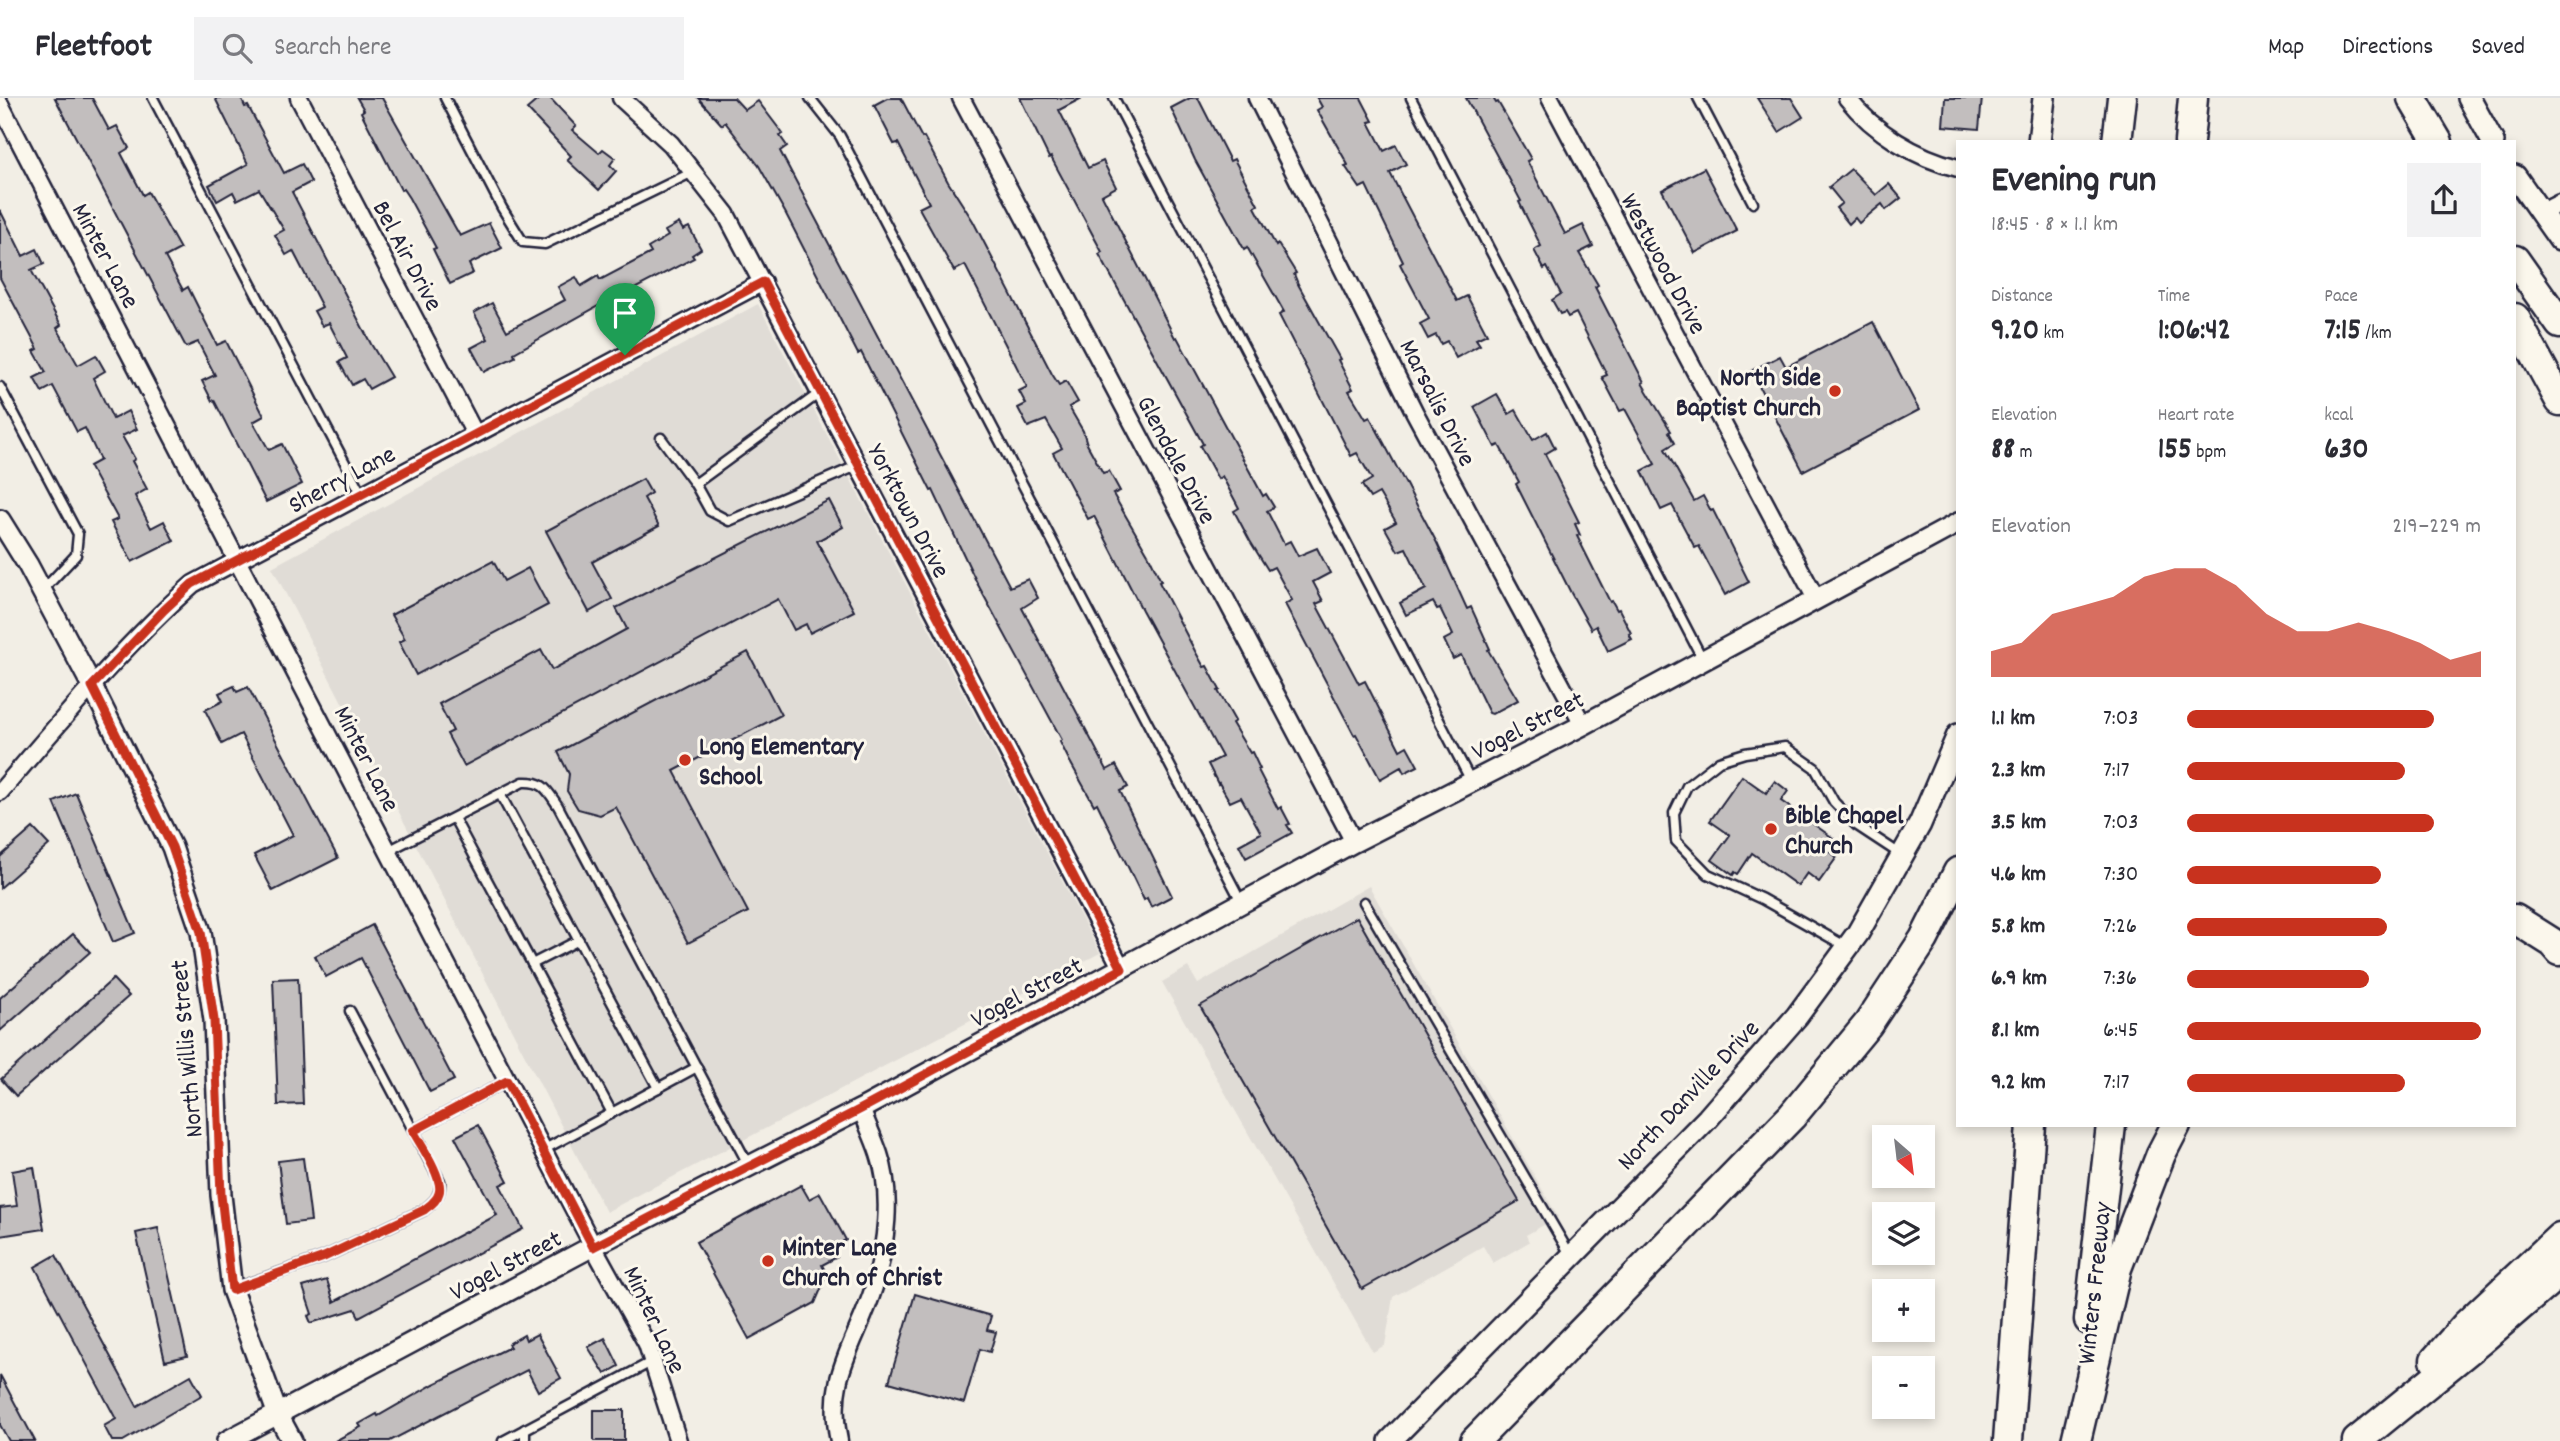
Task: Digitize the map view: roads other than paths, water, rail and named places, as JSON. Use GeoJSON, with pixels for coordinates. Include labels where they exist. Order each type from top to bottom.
{"type":"FeatureCollection","features":[{"type":"Feature","properties":{"kind":"highway"},"geometry":{"type":"LineString","coordinates":[[2117,140],[2122,98]]}},
{"type":"Feature","properties":{"kind":"highway"},"geometry":{"type":"LineString","coordinates":[[2189,140],[2193,98]]}},
{"type":"Feature","properties":{"kind":"highway"},"geometry":{"type":"LineString","coordinates":[[2402,98],[2422,140]]}},
{"type":"Feature","properties":{"kind":"highway"},"geometry":{"type":"LineString","coordinates":[[2412,98],[2437,140]]}},
{"type":"Feature","properties":{"kind":"highway"},"geometry":{"type":"LineString","coordinates":[[2516,261],[2560,324]]}},
{"type":"Feature","properties":{"kind":"highway"},"geometry":{"type":"LineString","coordinates":[[2516,320],[2560,401]]}},
{"type":"Feature","properties":{"kind":"highway"},"geometry":{"type":"LineString","coordinates":[[1475,1441],[1792,1116],[1868,1024],[1924,939],[1956,876]]}},
{"type":"Feature","properties":{"kind":"highway"},"geometry":{"type":"LineString","coordinates":[[2516,920],[2553,943],[2560,951]]}},
{"type":"Feature","properties":{"kind":"highway"},"geometry":{"type":"LineString","coordinates":[[2008,1441],[2032,1127]]}},
{"type":"Feature","properties":{"kind":"highway","name":"Winters Freeway"},"geometry":{"type":"LineString","coordinates":[[2076,1441],[2111,1127]]}},
{"type":"Feature","properties":{"kind":"highway"},"geometry":{"type":"LineString","coordinates":[[2076,1441],[2117,1268],[2161,1154],[2175,1127]]}},
{"type":"Feature","properties":{"kind":"highway"},"geometry":{"type":"LineString","coordinates":[[2388,1414],[2466,1325],[2560,1237]]}},
{"type":"Feature","properties":{"kind":"highway"},"geometry":{"type":"LineString","coordinates":[[2357,1441],[2560,1272]]}},
{"type":"Feature","properties":{"kind":"main road"},"geometry":{"type":"LineString","coordinates":[[2039,140],[2044,98]]}},
{"type":"Feature","properties":{"kind":"main road"},"geometry":{"type":"LineString","coordinates":[[2469,98],[2492,140]]}},
{"type":"Feature","properties":{"kind":"main road"},"geometry":{"type":"LineString","coordinates":[[2516,177],[2560,240]]}},
{"type":"Feature","properties":{"kind":"main road","name":"North Danville Drive"},"geometry":{"type":"LineString","coordinates":[[1390,1441],[1708,1118],[1797,1016],[1858,933],[1903,855],[1920,824],[1956,740]]}},
{"type":"Feature","properties":{"kind":"street","name":"Bel Air Drive"},"geometry":{"type":"LineString","coordinates":[[299,98],[475,434]]}},
{"type":"Feature","properties":{"kind":"street","name":"Yorktown Drive"},"geometry":{"type":"LineString","coordinates":[[621,98],[671,144],[726,214],[1122,969]]}},
{"type":"Feature","properties":{"kind":"street","name":"Glendale Drive"},"geometry":{"type":"LineString","coordinates":[[961,98],[1354,842]]}},
{"type":"Feature","properties":{"kind":"street","name":"Marsalis Drive"},"geometry":{"type":"LineString","coordinates":[[1257,98],[1415,413],[1583,725]]}},
{"type":"Feature","properties":{"kind":"street","name":"Westwood Drive"},"geometry":{"type":"LineString","coordinates":[[1550,98],[1816,599]]}},
{"type":"Feature","properties":{"kind":"street"},"geometry":{"type":"LineString","coordinates":[[1847,98],[1883,133],[1936,163],[1956,168]]}},
{"type":"Feature","properties":{"kind":"street","name":"Minter Lane"},"geometry":{"type":"LineString","coordinates":[[0,104],[593,1247],[647,1344],[678,1441]]}},
{"type":"Feature","properties":{"kind":"street"},"geometry":{"type":"LineString","coordinates":[[2540,213],[2560,203]]}},
{"type":"Feature","properties":{"kind":"street","name":"Sherry Lane"},"geometry":{"type":"LineString","coordinates":[[0,792],[92,686],[192,584],[763,282]]}},
{"type":"Feature","properties":{"kind":"street","name":"North Willis Street"},"geometry":{"type":"LineString","coordinates":[[0,520],[92,686],[172,847],[201,932],[214,1020],[221,1195],[232,1290],[278,1415],[292,1441]]}},
{"type":"Feature","properties":{"kind":"street","name":"Vogel Street"},"geometry":{"type":"LineString","coordinates":[[227,1441],[861,1109],[1354,842],[1583,725],[1956,524]]}},
{"type":"Feature","properties":{"kind":"street"},"geometry":{"type":"LineString","coordinates":[[839,1441],[835,1397],[841,1365],[874,1287],[883,1246],[887,1196],[880,1156],[861,1109]]}},
{"type":"Feature","properties":{"kind":"lane"},"geometry":{"type":"LineString","coordinates":[[153,98],[362,495]]}},
{"type":"Feature","properties":{"kind":"lane"},"geometry":{"type":"LineString","coordinates":[[445,98],[502,208],[523,242],[545,244],[693,172]]}},
{"type":"Feature","properties":{"kind":"lane"},"geometry":{"type":"LineString","coordinates":[[810,98],[840,136],[1242,903]]}},
{"type":"Feature","properties":{"kind":"lane"},"geometry":{"type":"LineString","coordinates":[[1114,98],[1471,782]]}},
{"type":"Feature","properties":{"kind":"lane"},"geometry":{"type":"LineString","coordinates":[[1411,98],[1703,660]]}},
{"type":"Feature","properties":{"kind":"lane"},"geometry":{"type":"LineString","coordinates":[[1698,98],[1753,203]]}},
{"type":"Feature","properties":{"kind":"lane"},"geometry":{"type":"LineString","coordinates":[[0,387],[78,534],[76,555],[41,591]]}},
{"type":"Feature","properties":{"kind":"lane"},"geometry":{"type":"LineString","coordinates":[[695,484],[821,392]]}},
{"type":"Feature","properties":{"kind":"lane"},"geometry":{"type":"LineString","coordinates":[[662,438],[695,484],[710,512],[729,521],[859,465]]}},
{"type":"Feature","properties":{"kind":"lane"},"geometry":{"type":"LineString","coordinates":[[1848,947],[1773,905],[1708,874],[1676,841],[1675,813],[1687,786],[1718,761],[1745,753],[1785,747],[1815,768],[1834,802],[1856,825],[1903,855]]}},
{"type":"Feature","properties":{"kind":"lane"},"geometry":{"type":"LineString","coordinates":[[388,851],[523,782],[536,782],[546,789],[558,806],[750,1166]]}},
{"type":"Feature","properties":{"kind":"lane"},"geometry":{"type":"LineString","coordinates":[[500,794],[658,1088]]}},
{"type":"Feature","properties":{"kind":"lane"},"geometry":{"type":"LineString","coordinates":[[453,818],[612,1113]]}},
{"type":"Feature","properties":{"kind":"lane"},"geometry":{"type":"LineString","coordinates":[[1364,902],[1571,1255]]}},
{"type":"Feature","properties":{"kind":"lane"},"geometry":{"type":"LineString","coordinates":[[532,964],[579,940]]}},
{"type":"Feature","properties":{"kind":"lane"},"geometry":{"type":"LineString","coordinates":[[232,1290],[324,1257],[424,1210],[436,1200],[440,1191],[440,1181],[350,1011]]}},
{"type":"Feature","properties":{"kind":"lane"},"geometry":{"type":"LineString","coordinates":[[543,1150],[697,1067]]}},
{"type":"Feature","properties":{"kind":"lane"},"geometry":{"type":"LineString","coordinates":[[413,1131],[507,1081]]}},
{"type":"Feature","properties":{"kind":"lane"},"geometry":{"type":"LineString","coordinates":[[503,1441],[653,1361]]}},
{"type":"Feature","properties":{"kind":"lane"},"geometry":{"type":"LineString","coordinates":[[525,1429],[525,1441]]}},
{"type":"Feature","properties":{"kind":"place","name":"North Side Baptist Church"},"geometry":{"type":"Point","coordinates":[1835,391]}},
{"type":"Feature","properties":{"kind":"place","name":"Long Elementary School"},"geometry":{"type":"Point","coordinates":[685,760]}},
{"type":"Feature","properties":{"kind":"place","name":"Bible Chapel Church"},"geometry":{"type":"Point","coordinates":[1771,829]}},
{"type":"Feature","properties":{"kind":"place","name":"Minter Lane Church of Christ"},"geometry":{"type":"Point","coordinates":[768,1261]}}]}
